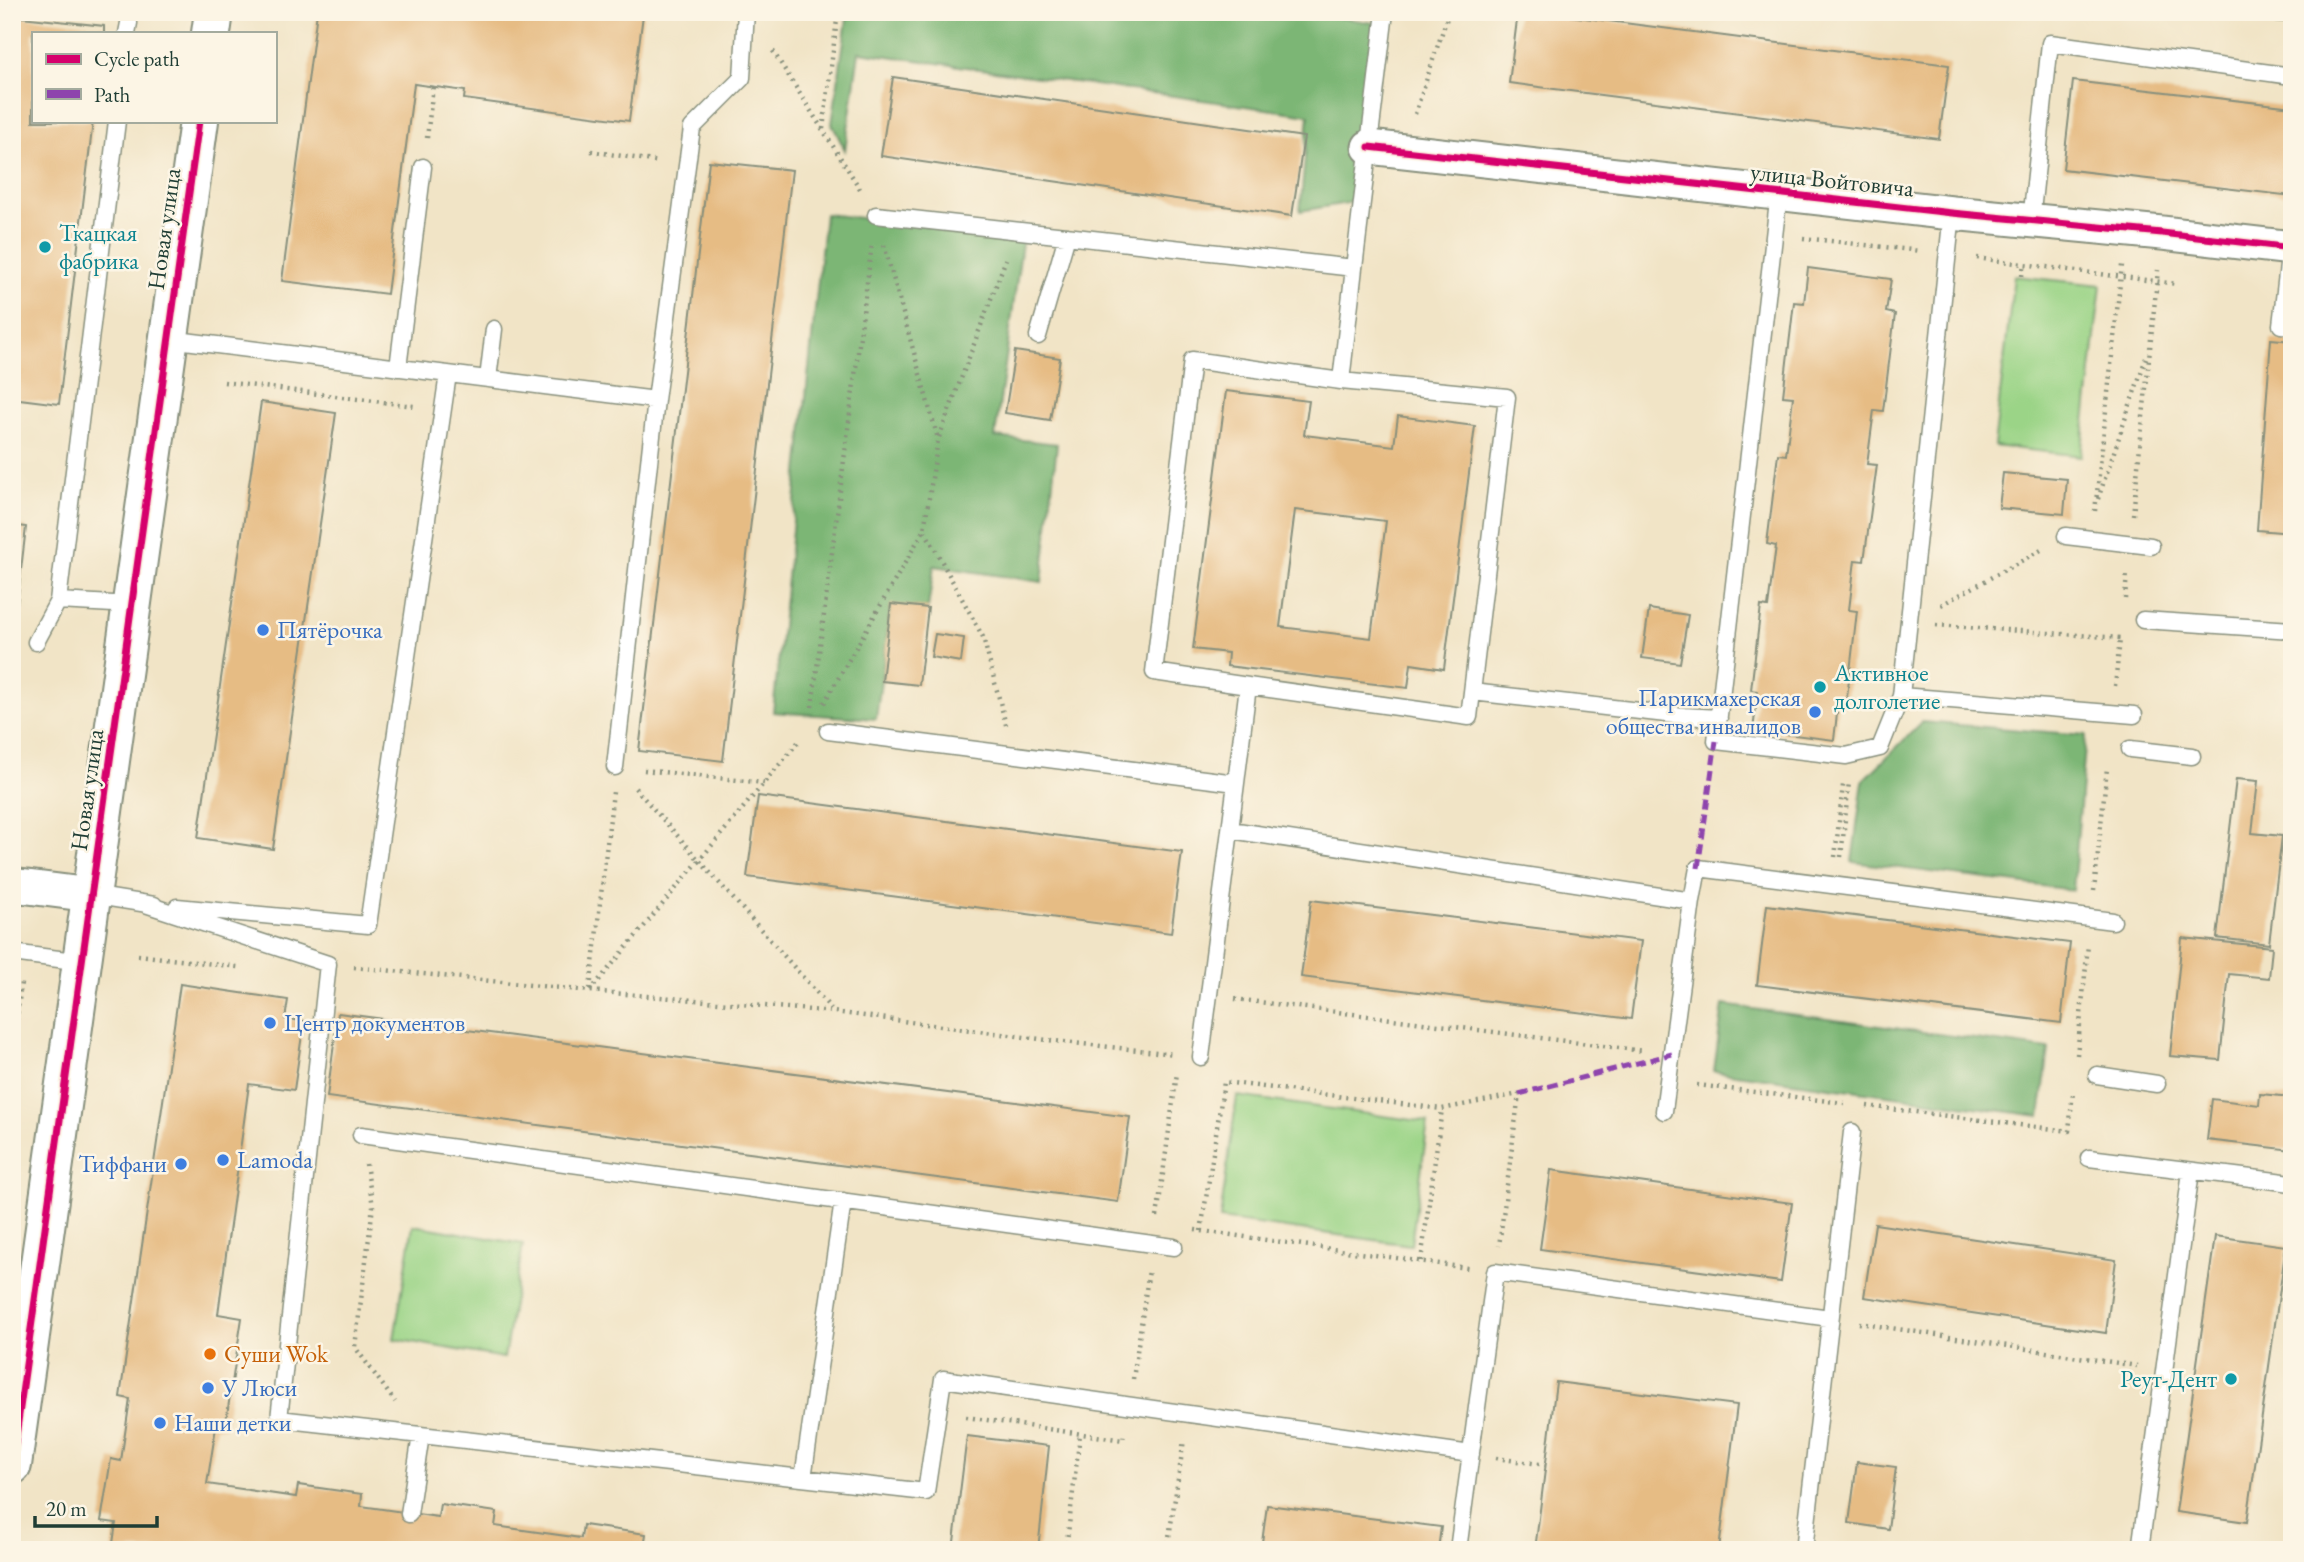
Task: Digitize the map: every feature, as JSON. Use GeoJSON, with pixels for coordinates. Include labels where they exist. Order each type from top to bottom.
{"type":"FeatureCollection","features":[{"type":"Feature","properties":{"kind":"street"},"geometry":{"type":"LineString","coordinates":[[211,32],[214,12]]}},
{"type":"Feature","properties":{"kind":"street","name":"Новая улица"},"geometry":{"type":"LineString","coordinates":[[12,1465],[21,1335],[82,962],[199,122]]}},
{"type":"Feature","properties":{"kind":"street","name":"улица Войтовича"},"geometry":{"type":"LineString","coordinates":[[1369,147],[1952,213],[2291,248]]}},
{"type":"Feature","properties":{"kind":"street"},"geometry":{"type":"LineString","coordinates":[[12,885],[91,895]]}},
{"type":"Feature","properties":{"kind":"lane"},"geometry":{"type":"LineString","coordinates":[[615,767],[656,400],[692,128],[742,78],[746,12]]}},
{"type":"Feature","properties":{"kind":"lane"},"geometry":{"type":"LineString","coordinates":[[1341,381],[1385,12]]}},
{"type":"Feature","properties":{"kind":"lane"},"geometry":{"type":"LineString","coordinates":[[2266,12],[2292,14]]}},
{"type":"Feature","properties":{"kind":"lane"},"geometry":{"type":"LineString","coordinates":[[2031,221],[2050,43],[2292,76]]}},
{"type":"Feature","properties":{"kind":"lane"},"geometry":{"type":"LineString","coordinates":[[36,642],[58,601],[117,122]]}},
{"type":"Feature","properties":{"kind":"lane"},"geometry":{"type":"LineString","coordinates":[[398,368],[423,167]]}},
{"type":"Feature","properties":{"kind":"lane"},"geometry":{"type":"LineString","coordinates":[[1779,194],[1716,741],[1849,756],[1880,748],[1901,696],[1952,213]]}},
{"type":"Feature","properties":{"kind":"lane"},"geometry":{"type":"LineString","coordinates":[[876,215],[1354,268]]}},
{"type":"Feature","properties":{"kind":"lane"},"geometry":{"type":"LineString","coordinates":[[1038,336],[1068,236]]}},
{"type":"Feature","properties":{"kind":"lane"},"geometry":{"type":"LineString","coordinates":[[2291,248],[2281,325],[2292,326]]}},
{"type":"Feature","properties":{"kind":"lane"},"geometry":{"type":"LineString","coordinates":[[488,379],[494,329]]}},
{"type":"Feature","properties":{"kind":"lane"},"geometry":{"type":"LineString","coordinates":[[169,339],[656,400]]}},
{"type":"Feature","properties":{"kind":"lane"},"geometry":{"type":"LineString","coordinates":[[1192,360],[1341,381],[1507,397],[1469,717],[1248,686],[1154,673],[1192,360]]}},
{"type":"Feature","properties":{"kind":"lane"},"geometry":{"type":"LineString","coordinates":[[91,895],[145,904],[368,925],[447,374]]}},
{"type":"Feature","properties":{"kind":"lane"},"geometry":{"type":"LineString","coordinates":[[2066,536],[2151,546]]}},
{"type":"Feature","properties":{"kind":"lane"},"geometry":{"type":"LineString","coordinates":[[58,601],[132,605]]}},
{"type":"Feature","properties":{"kind":"lane"},"geometry":{"type":"LineString","coordinates":[[2143,620],[2292,630]]}},
{"type":"Feature","properties":{"kind":"lane"},"geometry":{"type":"LineString","coordinates":[[1201,1057],[1248,686]]}},
{"type":"Feature","properties":{"kind":"lane"},"geometry":{"type":"LineString","coordinates":[[1472,692],[1719,718]]}},
{"type":"Feature","properties":{"kind":"lane"},"geometry":{"type":"LineString","coordinates":[[1901,696],[2134,715]]}},
{"type":"Feature","properties":{"kind":"lane"},"geometry":{"type":"LineString","coordinates":[[828,731],[1236,783]]}},
{"type":"Feature","properties":{"kind":"lane"},"geometry":{"type":"LineString","coordinates":[[2130,750],[2192,756]]}},
{"type":"Feature","properties":{"kind":"lane"},"geometry":{"type":"LineString","coordinates":[[1231,830],[1692,901]]}},
{"type":"Feature","properties":{"kind":"lane"},"geometry":{"type":"LineString","coordinates":[[1664,1111],[1698,868],[2113,921]]}},
{"type":"Feature","properties":{"kind":"lane"},"geometry":{"type":"LineString","coordinates":[[145,904],[328,964],[279,1419],[926,1492],[943,1379],[1471,1454]]}},
{"type":"Feature","properties":{"kind":"lane"},"geometry":{"type":"LineString","coordinates":[[18,953],[82,962]]}},
{"type":"Feature","properties":{"kind":"lane"},"geometry":{"type":"LineString","coordinates":[[2097,1075],[2157,1084]]}},
{"type":"Feature","properties":{"kind":"lane"},"geometry":{"type":"LineString","coordinates":[[1804,1550],[1852,1132]]}},
{"type":"Feature","properties":{"kind":"lane"},"geometry":{"type":"LineString","coordinates":[[361,1135],[1174,1247]]}},
{"type":"Feature","properties":{"kind":"lane"},"geometry":{"type":"LineString","coordinates":[[2089,1158],[2292,1183]]}},
{"type":"Feature","properties":{"kind":"lane"},"geometry":{"type":"LineString","coordinates":[[2140,1550],[2191,1171]]}},
{"type":"Feature","properties":{"kind":"lane"},"geometry":{"type":"LineString","coordinates":[[803,1478],[843,1201]]}},
{"type":"Feature","properties":{"kind":"lane"},"geometry":{"type":"LineString","coordinates":[[1458,1550],[1495,1272],[1830,1318]]}},
{"type":"Feature","properties":{"kind":"lane"},"geometry":{"type":"LineString","coordinates":[[409,1514],[421,1435]]}},
{"type":"Feature","properties":{"kind":"path"},"geometry":{"type":"LineString","coordinates":[[822,130],[838,12]]}},
{"type":"Feature","properties":{"kind":"path"},"geometry":{"type":"LineString","coordinates":[[1369,147],[1411,127],[1449,12]]}},
{"type":"Feature","properties":{"kind":"path"},"geometry":{"type":"LineString","coordinates":[[771,48],[876,215],[939,440]]}},
{"type":"Feature","properties":{"kind":"path"},"geometry":{"type":"LineString","coordinates":[[423,167],[433,86]]}},
{"type":"Feature","properties":{"kind":"path"},"geometry":{"type":"LineString","coordinates":[[591,151],[688,166]]}},
{"type":"Feature","properties":{"kind":"path"},"geometry":{"type":"LineString","coordinates":[[811,715],[876,215]]}},
{"type":"Feature","properties":{"kind":"path"},"geometry":{"type":"LineString","coordinates":[[2092,539],[2126,229]]}},
{"type":"Feature","properties":{"kind":"path"},"geometry":{"type":"LineString","coordinates":[[823,705],[924,530],[939,440],[1017,230]]}},
{"type":"Feature","properties":{"kind":"path"},"geometry":{"type":"LineString","coordinates":[[2123,611],[2162,233]]}},
{"type":"Feature","properties":{"kind":"path"},"geometry":{"type":"LineString","coordinates":[[1792,237],[2177,284]]}},
{"type":"Feature","properties":{"kind":"path"},"geometry":{"type":"LineString","coordinates":[[2022,276],[2024,264]]}},
{"type":"Feature","properties":{"kind":"path"},"geometry":{"type":"LineString","coordinates":[[2095,510],[2151,345]]}},
{"type":"Feature","properties":{"kind":"path"},"geometry":{"type":"LineString","coordinates":[[224,382],[442,410]]}},
{"type":"Feature","properties":{"kind":"path"},"geometry":{"type":"LineString","coordinates":[[924,530],[983,637],[1014,753]]}},
{"type":"Feature","properties":{"kind":"path"},"geometry":{"type":"LineString","coordinates":[[1909,622],[2066,536]]}},
{"type":"Feature","properties":{"kind":"path"},"geometry":{"type":"LineString","coordinates":[[1909,622],[2120,638]]}},
{"type":"Feature","properties":{"kind":"path"},"geometry":{"type":"LineString","coordinates":[[2076,1064],[2122,625]]}},
{"type":"Feature","properties":{"kind":"path"},"geometry":{"type":"LineString","coordinates":[[590,991],[802,738]]}},
{"type":"Feature","properties":{"kind":"path"},"geometry":{"type":"LineString","coordinates":[[1835,886],[1849,756]]}},
{"type":"Feature","properties":{"kind":"path"},"geometry":{"type":"LineString","coordinates":[[615,767],[764,783]]}},
{"type":"Feature","properties":{"kind":"path"},"geometry":{"type":"LineString","coordinates":[[615,767],[834,1012]]}},
{"type":"Feature","properties":{"kind":"path"},"geometry":{"type":"LineString","coordinates":[[590,991],[615,767]]}},
{"type":"Feature","properties":{"kind":"path"},"geometry":{"type":"LineString","coordinates":[[12,1062],[18,953]]}},
{"type":"Feature","properties":{"kind":"path"},"geometry":{"type":"LineString","coordinates":[[328,964],[590,991],[834,1012],[1180,1055]]}},
{"type":"Feature","properties":{"kind":"path"},"geometry":{"type":"LineString","coordinates":[[1209,996],[1672,1055]]}},
{"type":"Feature","properties":{"kind":"path"},"geometry":{"type":"LineString","coordinates":[[2069,1131],[2074,1078]]}},
{"type":"Feature","properties":{"kind":"path"},"geometry":{"type":"LineString","coordinates":[[1189,1229],[1202,1231],[1421,1261],[1495,1272],[1519,1094],[1442,1109],[1224,1082],[1202,1231]]}},
{"type":"Feature","properties":{"kind":"path"},"geometry":{"type":"LineString","coordinates":[[1421,1261],[1442,1109]]}},
{"type":"Feature","properties":{"kind":"path"},"geometry":{"type":"LineString","coordinates":[[361,1135],[373,1206],[355,1347],[394,1398]]}},
{"type":"Feature","properties":{"kind":"path"},"geometry":{"type":"LineString","coordinates":[[1830,1318],[2164,1370]]}},
{"type":"Feature","properties":{"kind":"path"},"geometry":{"type":"LineString","coordinates":[[1167,1550],[1188,1415]]}},
{"type":"Feature","properties":{"kind":"path"},"geometry":{"type":"LineString","coordinates":[[1066,1550],[1080,1434]]}},
{"type":"Feature","properties":{"kind":"path"},"geometry":{"type":"LineString","coordinates":[[1471,1454],[1546,1465]]}},
{"type":"Feature","properties":{"kind":"green space"},"geometry":{"type":"Polygon","coordinates":[[[848,12],[1305,12],[1375,23],[1354,202],[1300,211],[1309,115],[859,52],[845,150],[832,124],[848,12]]]}},
{"type":"Feature","properties":{"kind":"green space"},"geometry":{"type":"Polygon","coordinates":[[[825,214],[1023,236],[995,437],[1057,444],[1042,582],[934,566],[928,608],[891,605],[876,719],[773,712],[825,214]]]}},
{"type":"Feature","properties":{"kind":"green space"},"geometry":{"type":"Polygon","coordinates":[[[2014,276],[2101,285],[2081,456],[1994,446],[2014,276]]]}},
{"type":"Feature","properties":{"kind":"green space"},"geometry":{"type":"Polygon","coordinates":[[[1922,722],[2086,735],[2073,890],[1852,862],[1863,781],[1922,722]]]}},
{"type":"Feature","properties":{"kind":"green space"},"geometry":{"type":"Polygon","coordinates":[[[1723,1005],[2049,1049],[2040,1116],[1714,1071],[1723,1005]]]}},
{"type":"Feature","properties":{"kind":"green space"},"geometry":{"type":"Polygon","coordinates":[[[1237,1096],[1428,1122],[1411,1245],[1220,1219],[1237,1096]]]}},
{"type":"Feature","properties":{"kind":"green space"},"geometry":{"type":"Polygon","coordinates":[[[413,1225],[523,1244],[504,1358],[394,1339],[413,1225]]]}},
{"type":"Feature","properties":{"kind":"building"},"geometry":{"type":"Polygon","coordinates":[[[317,12],[624,12],[643,15],[629,121],[464,99],[465,91],[414,84],[387,294],[282,281],[317,12]]]}},
{"type":"Feature","properties":{"kind":"building"},"geometry":{"type":"Polygon","coordinates":[[[1518,12],[1539,12],[1949,65],[1939,139],[1509,83],[1518,12]]]}},
{"type":"Feature","properties":{"kind":"building","name":"Ткацкая фабрика"},"geometry":{"type":"Polygon","coordinates":[[[12,16],[104,26],[104,32],[32,32],[32,122],[93,122],[59,404],[12,398],[12,16]]]}},
{"type":"Feature","properties":{"kind":"building"},"geometry":{"type":"Polygon","coordinates":[[[893,77],[1304,137],[1292,216],[881,156],[893,77]]]}},
{"type":"Feature","properties":{"kind":"building"},"geometry":{"type":"Polygon","coordinates":[[[2073,81],[2292,107],[2292,196],[2063,169],[2073,81]]]}},
{"type":"Feature","properties":{"kind":"building"},"geometry":{"type":"Polygon","coordinates":[[[709,161],[792,170],[723,761],[639,751],[709,161]]]}},
{"type":"Feature","properties":{"kind":"building"},"geometry":{"type":"Polygon","coordinates":[[[1808,268],[1891,279],[1886,312],[1895,314],[1883,411],[1874,410],[1867,464],[1877,465],[1864,561],[1855,560],[1849,610],[1857,611],[1846,706],[1838,705],[1834,740],[1753,730],[1758,691],[1751,690],[1761,606],[1768,607],[1776,546],[1767,544],[1778,454],[1786,455],[1793,397],[1783,396],[1794,302],[1804,303],[1808,268]]]}},
{"type":"Feature","properties":{"kind":"building"},"geometry":{"type":"Polygon","coordinates":[[[2271,339],[2292,341],[2292,533],[2257,530],[2271,339]]]}},
{"type":"Feature","properties":{"kind":"building"},"geometry":{"type":"Polygon","coordinates":[[[1015,351],[1060,358],[1050,420],[1005,413],[1015,351]]]}},
{"type":"Feature","properties":{"kind":"building"},"geometry":{"type":"Polygon","coordinates":[[[1226,391],[1309,401],[1304,435],[1394,446],[1398,416],[1475,426],[1444,669],[1411,664],[1408,688],[1227,666],[1228,653],[1193,649],[1226,391]],[[1295,510],[1280,627],[1371,638],[1386,521],[1295,510]]]}},
{"type":"Feature","properties":{"kind":"building"},"geometry":{"type":"Polygon","coordinates":[[[261,402],[336,413],[273,849],[198,838],[261,402]]]}},
{"type":"Feature","properties":{"kind":"building"},"geometry":{"type":"Polygon","coordinates":[[[2003,473],[2067,479],[2064,514],[1999,508],[2003,473]]]}},
{"type":"Feature","properties":{"kind":"building"},"geometry":{"type":"Polygon","coordinates":[[[12,525],[26,527],[14,630],[12,630],[12,525]]]}},
{"type":"Feature","properties":{"kind":"building"},"geometry":{"type":"Polygon","coordinates":[[[891,604],[928,608],[919,685],[882,681],[891,604]]]}},
{"type":"Feature","properties":{"kind":"building"},"geometry":{"type":"Polygon","coordinates":[[[1649,609],[1688,615],[1680,663],[1642,658],[1649,609]]]}},
{"type":"Feature","properties":{"kind":"building"},"geometry":{"type":"Polygon","coordinates":[[[935,634],[964,638],[961,662],[931,657],[935,634]]]}},
{"type":"Feature","properties":{"kind":"building"},"geometry":{"type":"Polygon","coordinates":[[[2236,779],[2258,781],[2252,833],[2282,836],[2269,944],[2217,938],[2236,779]]]}},
{"type":"Feature","properties":{"kind":"building"},"geometry":{"type":"Polygon","coordinates":[[[758,796],[1182,852],[1171,933],[747,877],[758,796]]]}},
{"type":"Feature","properties":{"kind":"building"},"geometry":{"type":"Polygon","coordinates":[[[1311,900],[1641,941],[1631,1019],[1301,977],[1311,900]]]}},
{"type":"Feature","properties":{"kind":"building"},"geometry":{"type":"Polygon","coordinates":[[[1767,905],[2070,943],[2061,1023],[1757,985],[1767,905]]]}},
{"type":"Feature","properties":{"kind":"building"},"geometry":{"type":"Polygon","coordinates":[[[2182,938],[2272,947],[2269,978],[2229,974],[2220,1060],[2170,1056],[2182,938]]]}},
{"type":"Feature","properties":{"kind":"building"},"geometry":{"type":"Polygon","coordinates":[[[180,984],[288,1000],[285,1019],[304,1021],[294,1090],[249,1084],[218,1314],[242,1318],[225,1428],[216,1427],[207,1484],[296,1497],[298,1485],[362,1494],[361,1506],[438,1517],[440,1504],[497,1512],[495,1526],[581,1538],[583,1525],[646,1534],[644,1547],[651,1550],[112,1550],[116,1523],[101,1521],[111,1459],[121,1461],[130,1399],[120,1397],[180,984]]]}},
{"type":"Feature","properties":{"kind":"building"},"geometry":{"type":"Polygon","coordinates":[[[338,1013],[1130,1117],[1118,1202],[327,1097],[338,1013]]]}},
{"type":"Feature","properties":{"kind":"building"},"geometry":{"type":"Polygon","coordinates":[[[2260,1094],[2292,1097],[2292,1150],[2207,1140],[2212,1099],[2259,1105],[2260,1094]]]}},
{"type":"Feature","properties":{"kind":"building"},"geometry":{"type":"Polygon","coordinates":[[[1551,1170],[1792,1203],[1781,1282],[1540,1249],[1551,1170]]]}},
{"type":"Feature","properties":{"kind":"building"},"geometry":{"type":"Polygon","coordinates":[[[1875,1224],[2116,1260],[2106,1333],[1864,1297],[1875,1224]]]}},
{"type":"Feature","properties":{"kind":"building","name":"Реут-Дент"},"geometry":{"type":"Polygon","coordinates":[[[2215,1236],[2286,1246],[2247,1522],[2176,1512],[2215,1236]]]}},
{"type":"Feature","properties":{"kind":"building"},"geometry":{"type":"Polygon","coordinates":[[[1556,1382],[1737,1405],[1719,1550],[1535,1550],[1556,1382]]]}},
{"type":"Feature","properties":{"kind":"building"},"geometry":{"type":"Polygon","coordinates":[[[967,1436],[1049,1446],[1038,1550],[953,1550],[967,1436]]]}},
{"type":"Feature","properties":{"kind":"building"},"geometry":{"type":"Polygon","coordinates":[[[1857,1462],[1896,1467],[1888,1529],[1849,1523],[1857,1462]]]}},
{"type":"Feature","properties":{"kind":"building"},"geometry":{"type":"Polygon","coordinates":[[[1267,1505],[1441,1527],[1438,1550],[1261,1550],[1267,1505]]]}},
{"type":"Feature","properties":{"kind":"marked path"},"geometry":{"type":"LineString","coordinates":[[1698,868],[1716,741]]}},
{"type":"Feature","properties":{"kind":"marked path"},"geometry":{"type":"LineString","coordinates":[[1519,1094],[1672,1054]]}},
{"type":"Feature","properties":{"kind":"cycle path"},"geometry":{"type":"LineString","coordinates":[[12,1465],[199,122]]}},
{"type":"Feature","properties":{"kind":"cycle path"},"geometry":{"type":"LineString","coordinates":[[1369,147],[1952,213],[2292,248]]}},
{"type":"Feature","properties":{"kind":"place","name":"Ткацкая фабрика"},"geometry":{"type":"Point","coordinates":[45,247]}},
{"type":"Feature","properties":{"kind":"place","name":"Пятёрочка"},"geometry":{"type":"Point","coordinates":[263,630]}},
{"type":"Feature","properties":{"kind":"place","name":"Активное долголетие"},"geometry":{"type":"Point","coordinates":[1820,687]}},
{"type":"Feature","properties":{"kind":"place","name":"Парикмахерская общества инвалидов"},"geometry":{"type":"Point","coordinates":[1815,712]}},
{"type":"Feature","properties":{"kind":"place","name":"Центр документов"},"geometry":{"type":"Point","coordinates":[270,1023]}},
{"type":"Feature","properties":{"kind":"place","name":"Lamoda"},"geometry":{"type":"Point","coordinates":[223,1160]}},
{"type":"Feature","properties":{"kind":"place","name":"Тиффани"},"geometry":{"type":"Point","coordinates":[181,1164]}},
{"type":"Feature","properties":{"kind":"place","name":"Суши Wok"},"geometry":{"type":"Point","coordinates":[210,1354]}},
{"type":"Feature","properties":{"kind":"place","name":"Реут-Дент"},"geometry":{"type":"Point","coordinates":[2231,1379]}},
{"type":"Feature","properties":{"kind":"place","name":"У Люси"},"geometry":{"type":"Point","coordinates":[208,1388]}},
{"type":"Feature","properties":{"kind":"place","name":"Наши детки"},"geometry":{"type":"Point","coordinates":[160,1423]}}]}
